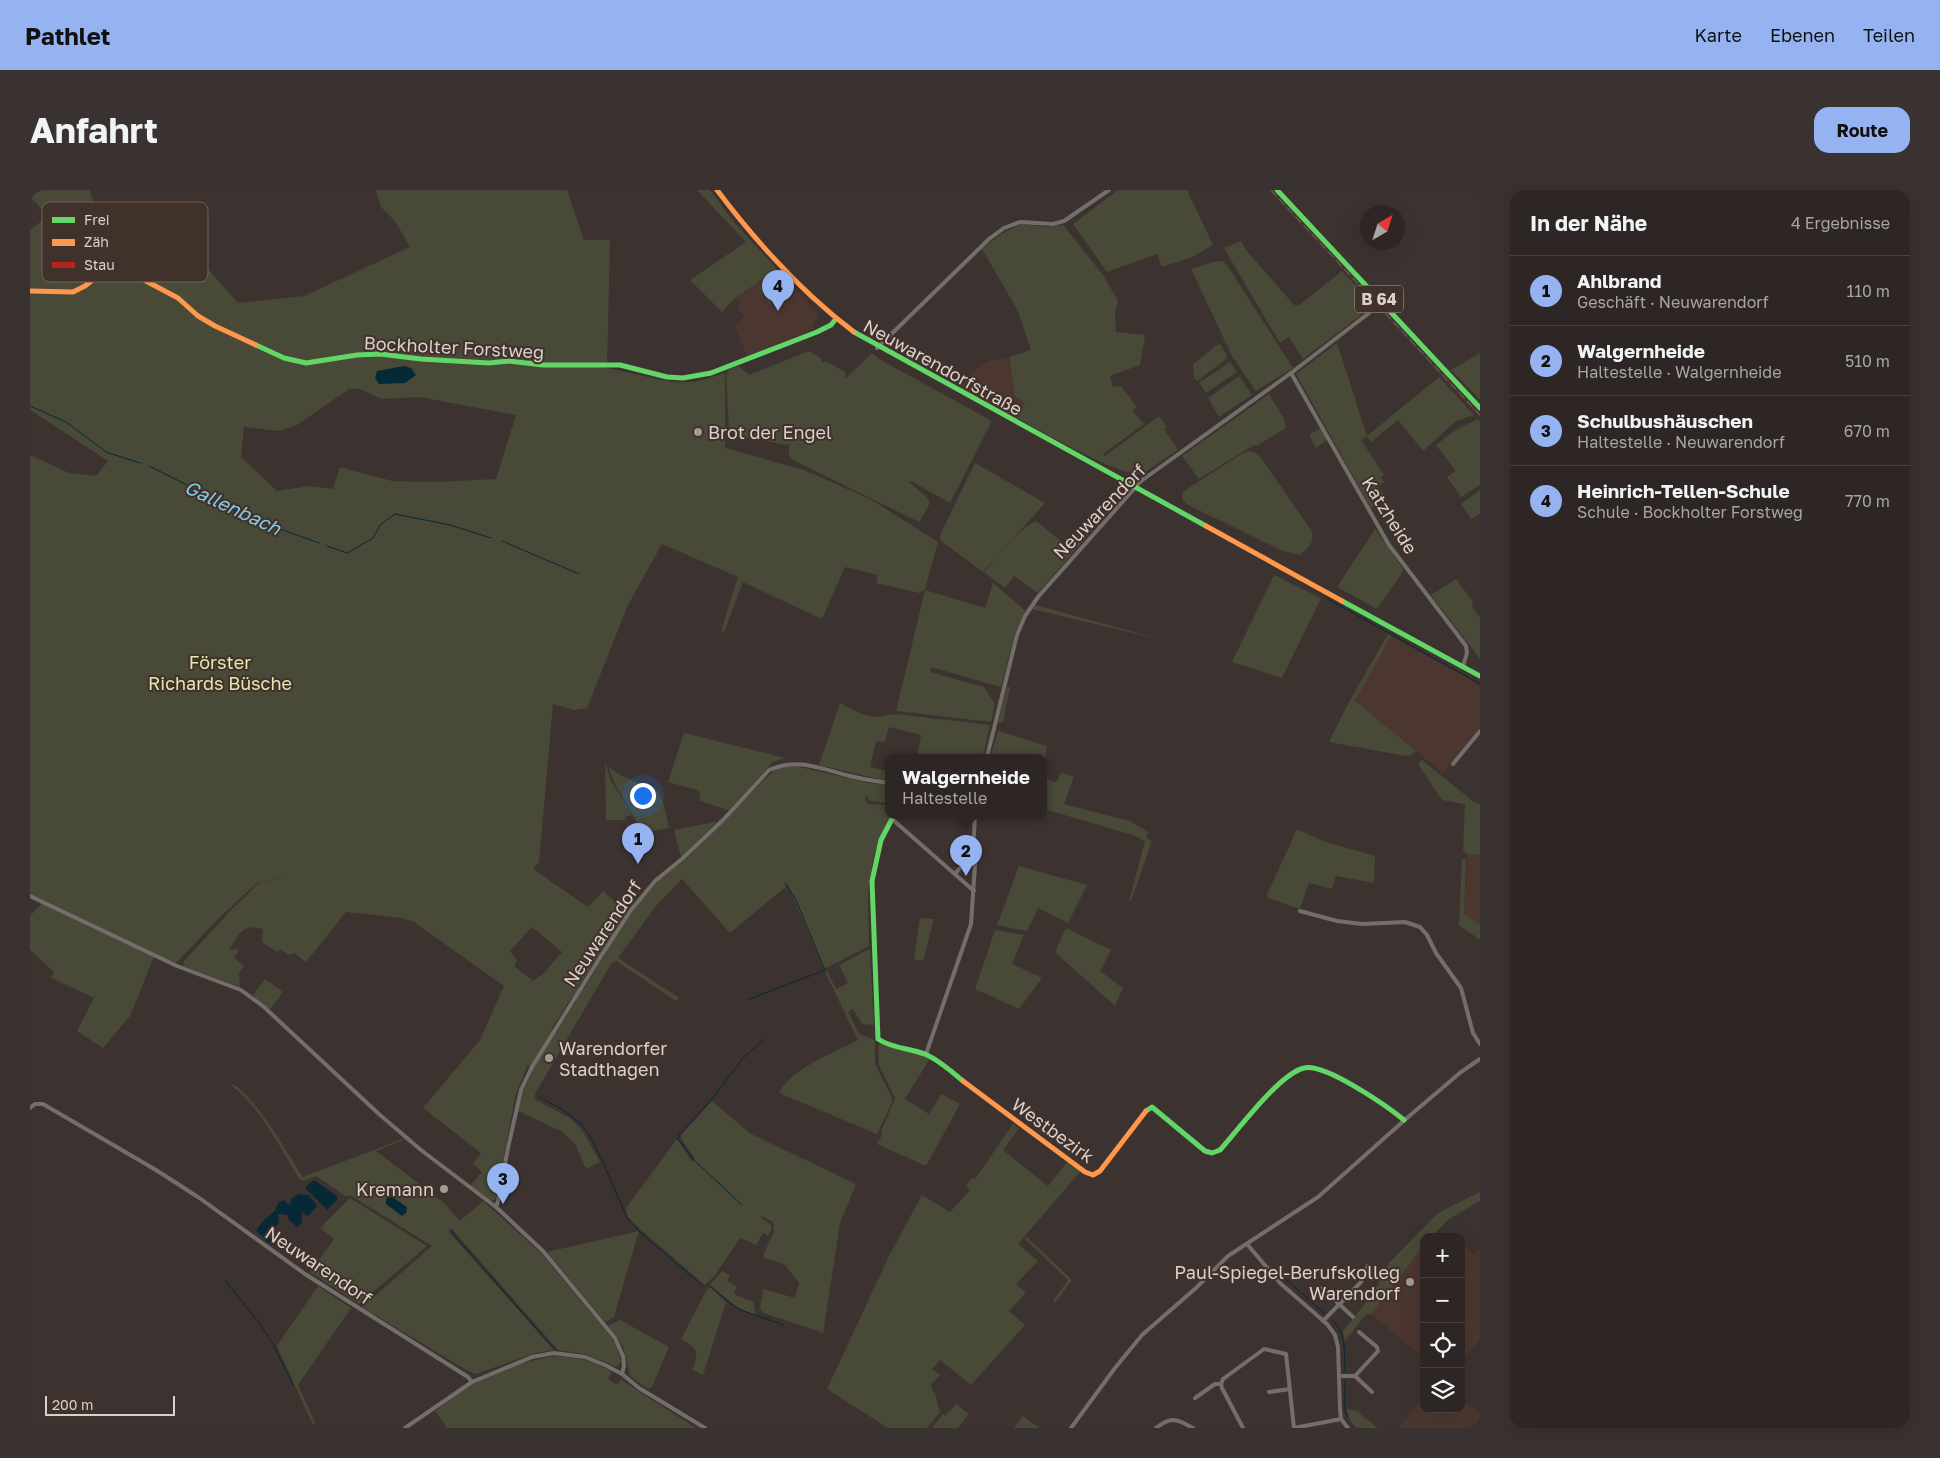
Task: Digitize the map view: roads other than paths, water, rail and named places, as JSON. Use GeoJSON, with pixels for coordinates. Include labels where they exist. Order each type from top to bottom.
{"type":"FeatureCollection","features":[{"type":"Feature","properties":{"kind":"street","name":"Neuwarendorfstraße"},"geometry":{"type":"LineString","coordinates":[[718,190],[734,212],[793,279],[835,320],[877,348],[1463,666]]}},
{"type":"Feature","properties":{"kind":"street"},"geometry":{"type":"LineString","coordinates":[[877,348],[989,239],[1004,228],[1020,222],[1053,224],[1064,221],[1109,190]]}},
{"type":"Feature","properties":{"kind":"street","name":"B 64"},"geometry":{"type":"LineString","coordinates":[[1277,190],[1480,408]]}},
{"type":"Feature","properties":{"kind":"street","name":"Bockholter Forstweg"},"geometry":{"type":"LineString","coordinates":[[30,291],[73,292],[89,282]]}},
{"type":"Feature","properties":{"kind":"street","name":"Bockholter Forstweg"},"geometry":{"type":"LineString","coordinates":[[148,282],[178,298],[198,316],[215,326],[284,358],[306,363],[357,355],[380,354],[421,359],[509,361],[542,365],[620,365],[665,376],[682,378],[699,376],[725,368],[817,332],[835,320]]}},
{"type":"Feature","properties":{"kind":"street","name":"Neuwarendorf"},"geometry":{"type":"LineString","coordinates":[[987,754],[1014,645],[1025,616],[1038,596],[1135,487],[1291,373],[1369,313]]}},
{"type":"Feature","properties":{"kind":"street","name":"Katzheide"},"geometry":{"type":"LineString","coordinates":[[1291,373],[1389,545],[1466,646],[1467,653],[1463,666]]}},
{"type":"Feature","properties":{"kind":"street"},"geometry":{"type":"LineString","coordinates":[[1463,666],[1480,676]]}},
{"type":"Feature","properties":{"kind":"street"},"geometry":{"type":"LineString","coordinates":[[1453,764],[1480,731]]}},
{"type":"Feature","properties":{"kind":"street","name":"Neuwarendorf"},"geometry":{"type":"LineString","coordinates":[[496,1207],[521,1090],[532,1067],[631,910],[654,881],[723,820],[769,770],[777,766],[793,763],[813,765],[850,776],[885,782]]}},
{"type":"Feature","properties":{"kind":"street"},"geometry":{"type":"LineString","coordinates":[[892,819],[882,840],[872,881],[878,1035],[880,1041],[926,1054],[971,924],[975,865],[972,852],[975,819]]}},
{"type":"Feature","properties":{"kind":"street"},"geometry":{"type":"LineString","coordinates":[[895,819],[974,891]]}},
{"type":"Feature","properties":{"kind":"street"},"geometry":{"type":"LineString","coordinates":[[955,874],[972,852]]}},
{"type":"Feature","properties":{"kind":"street"},"geometry":{"type":"LineString","coordinates":[[30,896],[177,966],[241,990],[269,1012],[421,1150],[496,1207],[543,1251],[615,1338],[623,1356],[624,1366],[622,1374]]}},
{"type":"Feature","properties":{"kind":"street"},"geometry":{"type":"LineString","coordinates":[[1300,911],[1337,921],[1362,924],[1406,922],[1420,927],[1427,935],[1436,954],[1461,988],[1473,1033],[1480,1044]]}},
{"type":"Feature","properties":{"kind":"street","name":"Westbezirk"},"geometry":{"type":"LineString","coordinates":[[926,1054],[1089,1174],[1097,1174],[1100,1171],[1143,1113],[1152,1107],[1205,1151],[1212,1153],[1220,1150],[1275,1088],[1285,1079],[1305,1068],[1311,1067],[1323,1071],[1373,1099],[1404,1120]]}},
{"type":"Feature","properties":{"kind":"street"},"geometry":{"type":"LineString","coordinates":[[1071,1428],[1142,1335],[1196,1288],[1228,1256],[1318,1197],[1404,1120],[1461,1072],[1480,1059]]}},
{"type":"Feature","properties":{"kind":"street","name":"Neuwarendorf"},"geometry":{"type":"LineString","coordinates":[[30,1108],[35,1104],[42,1104],[156,1170],[198,1197],[304,1274],[468,1377],[472,1382]]}},
{"type":"Feature","properties":{"kind":"street"},"geometry":{"type":"LineString","coordinates":[[1247,1244],[1280,1283],[1335,1334],[1338,1347],[1342,1419],[1348,1428]]}},
{"type":"Feature","properties":{"kind":"street"},"geometry":{"type":"LineString","coordinates":[[1323,1321],[1361,1282],[1368,1266]]}},
{"type":"Feature","properties":{"kind":"street"},"geometry":{"type":"LineString","coordinates":[[1322,1288],[1353,1317]]}},
{"type":"Feature","properties":{"kind":"street"},"geometry":{"type":"LineString","coordinates":[[1355,1376],[1378,1351],[1377,1347],[1359,1332]]}},
{"type":"Feature","properties":{"kind":"street"},"geometry":{"type":"LineString","coordinates":[[1243,1428],[1221,1384],[1223,1379],[1264,1349],[1286,1354],[1294,1428],[1342,1419]]}},
{"type":"Feature","properties":{"kind":"street"},"geometry":{"type":"LineString","coordinates":[[406,1428],[472,1382],[490,1373],[543,1354],[554,1353],[573,1354],[605,1365],[622,1374],[639,1388],[704,1428]]}},
{"type":"Feature","properties":{"kind":"street"},"geometry":{"type":"LineString","coordinates":[[1339,1376],[1355,1376],[1372,1392]]}},
{"type":"Feature","properties":{"kind":"street"},"geometry":{"type":"LineString","coordinates":[[1195,1398],[1215,1384],[1221,1384]]}},
{"type":"Feature","properties":{"kind":"street"},"geometry":{"type":"LineString","coordinates":[[1269,1392],[1290,1389]]}},
{"type":"Feature","properties":{"kind":"street"},"geometry":{"type":"LineString","coordinates":[[1156,1428],[1171,1419],[1193,1428]]}},
{"type":"Feature","properties":{"kind":"water"},"geometry":{"type":"Polygon","coordinates":[[[404,366],[411,368],[416,375],[405,383],[379,384],[375,378],[377,371],[404,366]]]}},
{"type":"Feature","properties":{"kind":"water"},"geometry":{"type":"Polygon","coordinates":[[[314,1180],[337,1196],[337,1200],[327,1210],[306,1189],[314,1180]]]}},
{"type":"Feature","properties":{"kind":"water"},"geometry":{"type":"Polygon","coordinates":[[[299,1194],[309,1195],[317,1206],[308,1216],[302,1212],[302,1223],[297,1227],[289,1220],[287,1215],[278,1214],[279,1222],[272,1231],[281,1235],[278,1244],[274,1245],[267,1242],[256,1230],[275,1211],[279,1202],[285,1200],[287,1204],[290,1204],[292,1198],[299,1194]]]}},
{"type":"Feature","properties":{"kind":"water"},"geometry":{"type":"Polygon","coordinates":[[[391,1196],[407,1207],[406,1213],[402,1216],[386,1204],[386,1199],[391,1196]]]}},
{"type":"Feature","properties":{"kind":"waterway","name":"Gallenbach"},"geometry":{"type":"LineString","coordinates":[[30,406],[66,422],[106,452],[140,463]]}},
{"type":"Feature","properties":{"kind":"waterway","name":"Gallenbach"},"geometry":{"type":"LineString","coordinates":[[149,466],[247,517],[319,543]]}},
{"type":"Feature","properties":{"kind":"waterway","name":"Gallenbach"},"geometry":{"type":"LineString","coordinates":[[327,546],[347,553],[373,538],[380,525],[395,514],[450,525],[491,538]]}},
{"type":"Feature","properties":{"kind":"waterway","name":"Gallenbach"},"geometry":{"type":"LineString","coordinates":[[502,541],[579,574]]}},
{"type":"Feature","properties":{"kind":"waterway"},"geometry":{"type":"LineString","coordinates":[[1326,598],[1480,684]]}},
{"type":"Feature","properties":{"kind":"waterway"},"geometry":{"type":"LineString","coordinates":[[747,1000],[825,970],[795,898],[785,883]]}},
{"type":"Feature","properties":{"kind":"waterway"},"geometry":{"type":"LineString","coordinates":[[742,1205],[695,1161],[678,1139],[679,1135],[712,1099],[744,1057],[764,1039]]}},
{"type":"Feature","properties":{"kind":"waterway"},"geometry":{"type":"LineString","coordinates":[[539,1097],[565,1111],[582,1125],[601,1158],[627,1218],[640,1232],[704,1287]]}},
{"type":"Feature","properties":{"kind":"waterway"},"geometry":{"type":"LineString","coordinates":[[450,1230],[555,1350]]}},
{"type":"Feature","properties":{"kind":"waterway"},"geometry":{"type":"LineString","coordinates":[[1282,1276],[1324,1313]]}},
{"type":"Feature","properties":{"kind":"waterway"},"geometry":{"type":"LineString","coordinates":[[225,1280],[273,1344],[293,1385]]}},
{"type":"Feature","properties":{"kind":"waterway"},"geometry":{"type":"LineString","coordinates":[[710,1286],[738,1309],[784,1325]]}},
{"type":"Feature","properties":{"kind":"waterway"},"geometry":{"type":"LineString","coordinates":[[1332,1320],[1337,1325],[1342,1337],[1345,1371]]}},
{"type":"Feature","properties":{"kind":"waterway"},"geometry":{"type":"LineString","coordinates":[[1345,1381],[1345,1410],[1348,1417]]}},
{"type":"Feature","properties":{"kind":"railway"},"geometry":{"type":"LineString","coordinates":[[1271,190],[1480,415]]}},
{"type":"Feature","properties":{"kind":"place","name":"Heinrich-Tellen-Schule"},"geometry":{"type":"Point","coordinates":[778,311]}},
{"type":"Feature","properties":{"kind":"place","name":"Brot der Engel"},"geometry":{"type":"Point","coordinates":[698,432]}},
{"type":"Feature","properties":{"kind":"place","name":"Ahlbrand"},"geometry":{"type":"Point","coordinates":[638,864]}},
{"type":"Feature","properties":{"kind":"place","name":"Walgernheide"},"geometry":{"type":"Point","coordinates":[966,876]}},
{"type":"Feature","properties":{"kind":"place","name":"Warendorfer Stadthagen"},"geometry":{"type":"Point","coordinates":[549,1058]}},
{"type":"Feature","properties":{"kind":"place","name":"Kremann"},"geometry":{"type":"Point","coordinates":[444,1189]}},
{"type":"Feature","properties":{"kind":"place","name":"Schulbushäuschen"},"geometry":{"type":"Point","coordinates":[503,1204]}},
{"type":"Feature","properties":{"kind":"place","name":"Paul-Spiegel-Berufskolleg Warendorf"},"geometry":{"type":"Point","coordinates":[1410,1282]}},
{"type":"Feature","properties":{"kind":"park label","name":"Förster Richards Büsche"},"geometry":{"type":"Point","coordinates":[220,672]}}]}
